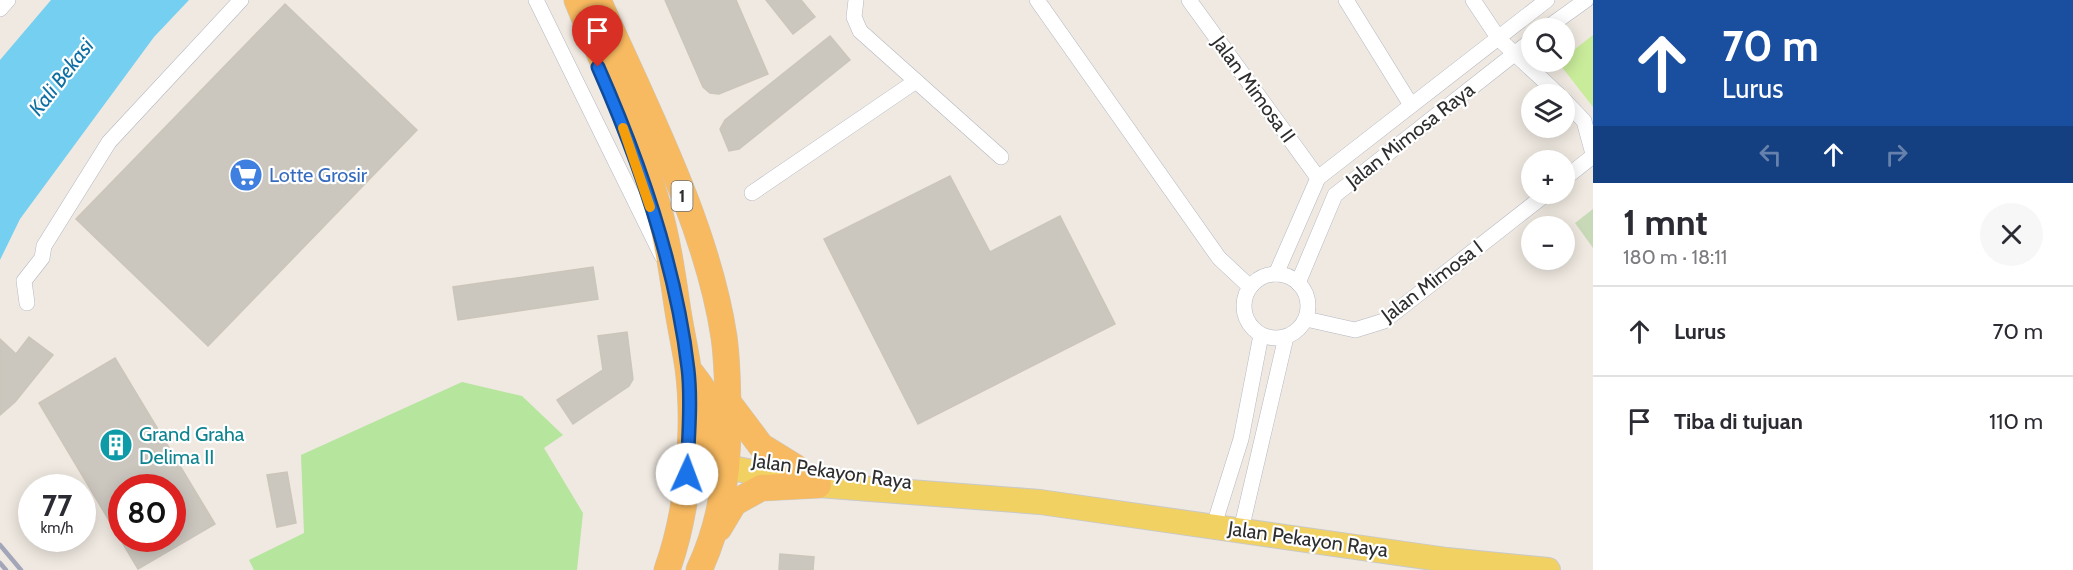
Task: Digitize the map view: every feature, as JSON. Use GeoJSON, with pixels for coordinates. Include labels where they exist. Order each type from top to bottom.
{"type":"FeatureCollection","features":[{"type":"Feature","properties":{"kind":"highway"},"geometry":{"type":"LineString","coordinates":[[568,0],[630,143],[677,304]]}},
{"type":"Feature","properties":{"kind":"highway","name":"1"},"geometry":{"type":"LineString","coordinates":[[577,0],[657,202],[674,268],[677,304],[688,369],[689,423],[680,532],[667,570]]}},
{"type":"Feature","properties":{"kind":"highway","name":"1"},"geometry":{"type":"LineString","coordinates":[[598,0],[671,167],[704,253],[724,337],[728,402],[727,467],[715,534],[699,570]]}},
{"type":"Feature","properties":{"kind":"highway"},"geometry":{"type":"LineString","coordinates":[[684,570],[710,492],[727,467],[717,457],[710,437],[705,392],[688,369]]}},
{"type":"Feature","properties":{"kind":"highway"},"geometry":{"type":"LineString","coordinates":[[728,402],[761,446],[795,467]]}},
{"type":"Feature","properties":{"kind":"highway"},"geometry":{"type":"LineString","coordinates":[[715,534],[734,503],[761,488],[818,485]]}},
{"type":"Feature","properties":{"kind":"main road","name":"Jalan Pekayon Raya"},"geometry":{"type":"LineString","coordinates":[[727,467],[738,457],[1447,560],[1548,570]]}},
{"type":"Feature","properties":{"kind":"main road","name":"Jalan Pekayon Raya"},"geometry":{"type":"LineString","coordinates":[[727,467],[818,485],[1013,499],[1139,515]]}},
{"type":"Feature","properties":{"kind":"street"},"geometry":{"type":"LineString","coordinates":[[0,9],[8,0]]}},
{"type":"Feature","properties":{"kind":"street"},"geometry":{"type":"LineString","coordinates":[[27,303],[24,281],[42,258],[44,246],[109,141],[241,0]]}},
{"type":"Feature","properties":{"kind":"street"},"geometry":{"type":"LineString","coordinates":[[536,0],[636,207],[668,267]]}},
{"type":"Feature","properties":{"kind":"street"},"geometry":{"type":"LineString","coordinates":[[856,0],[854,16],[860,31],[1001,157]]}},
{"type":"Feature","properties":{"kind":"street"},"geometry":{"type":"LineString","coordinates":[[1037,0],[1219,258],[1250,287]]}},
{"type":"Feature","properties":{"kind":"street","name":"Jalan Mimosa II"},"geometry":{"type":"LineString","coordinates":[[1189,0],[1318,178]]}},
{"type":"Feature","properties":{"kind":"street"},"geometry":{"type":"LineString","coordinates":[[1346,0],[1411,105]]}},
{"type":"Feature","properties":{"kind":"street"},"geometry":{"type":"LineString","coordinates":[[1473,0],[1499,39],[1547,84]]}},
{"type":"Feature","properties":{"kind":"street"},"geometry":{"type":"LineString","coordinates":[[1276,274],[1318,178],[1548,0]]}},
{"type":"Feature","properties":{"kind":"street"},"geometry":{"type":"LineString","coordinates":[[1561,18],[1586,0]]}},
{"type":"Feature","properties":{"kind":"street","name":"Jalan Mimosa Raya"},"geometry":{"type":"LineString","coordinates":[[1298,283],[1335,195],[1521,48]]}},
{"type":"Feature","properties":{"kind":"street"},"geometry":{"type":"LineString","coordinates":[[752,193],[916,81]]}},
{"type":"Feature","properties":{"kind":"street"},"geometry":{"type":"LineString","coordinates":[[1575,112],[1584,122],[1593,155],[1575,170]]}},
{"type":"Feature","properties":{"kind":"street"},"geometry":{"type":"LineString","coordinates":[[1351,152],[1365,169]]}},
{"type":"Feature","properties":{"kind":"street","name":"Jalan Mimosa I"},"geometry":{"type":"LineString","coordinates":[[1306,319],[1355,330],[1384,321],[1533,204]]}},
{"type":"Feature","properties":{"kind":"street"},"geometry":{"type":"LineString","coordinates":[[1276,274],[1298,283],[1307,300],[1306,319],[1298,330],[1286,337],[1274,339],[1261,335],[1251,326],[1244,314],[1244,300],[1250,287],[1266,276],[1276,274]]}},
{"type":"Feature","properties":{"kind":"street"},"geometry":{"type":"LineString","coordinates":[[1214,525],[1241,439],[1261,335]]}},
{"type":"Feature","properties":{"kind":"street"},"geometry":{"type":"LineString","coordinates":[[1241,530],[1286,337]]}},
{"type":"Feature","properties":{"kind":"green space"},"geometry":{"type":"Polygon","coordinates":[[[1593,35],[1593,107],[1566,72],[1575,72],[1575,49],[1593,35]]]}},
{"type":"Feature","properties":{"kind":"green space"},"geometry":{"type":"Polygon","coordinates":[[[1593,209],[1593,248],[1575,223],[1593,209]]]}},
{"type":"Feature","properties":{"kind":"green space"},"geometry":{"type":"Polygon","coordinates":[[[462,382],[522,396],[563,435],[544,448],[583,513],[577,570],[254,570],[249,560],[304,533],[301,455],[462,382]]]}},
{"type":"Feature","properties":{"kind":"water","name":"Kali Bekasi"},"geometry":{"type":"Polygon","coordinates":[[[51,0],[189,0],[154,37],[20,219],[0,260],[0,60],[51,0]]]}},
{"type":"Feature","properties":{"kind":"building"},"geometry":{"type":"Polygon","coordinates":[[[665,0],[736,0],[768,74],[719,94],[710,93],[703,87],[665,0]]]}},
{"type":"Feature","properties":{"kind":"building"},"geometry":{"type":"Polygon","coordinates":[[[766,0],[801,0],[815,17],[793,34],[766,0]]]}},
{"type":"Feature","properties":{"kind":"building","name":"Lotte Grosir"},"geometry":{"type":"Polygon","coordinates":[[[285,4],[417,130],[208,346],[76,219],[285,4]]]}},
{"type":"Feature","properties":{"kind":"building"},"geometry":{"type":"Polygon","coordinates":[[[830,36],[850,60],[739,149],[729,151],[720,129],[725,120],[830,36]]]}},
{"type":"Feature","properties":{"kind":"building"},"geometry":{"type":"Polygon","coordinates":[[[950,176],[990,252],[1060,216],[1115,324],[918,424],[824,239],[950,176]]]}},
{"type":"Feature","properties":{"kind":"building"},"geometry":{"type":"Polygon","coordinates":[[[593,267],[598,299],[458,320],[453,287],[593,267]]]}},
{"type":"Feature","properties":{"kind":"building"},"geometry":{"type":"Polygon","coordinates":[[[627,332],[633,379],[629,386],[573,424],[557,400],[603,370],[598,336],[627,332]]]}},
{"type":"Feature","properties":{"kind":"building"},"geometry":{"type":"Polygon","coordinates":[[[29,337],[53,355],[15,402],[0,415],[0,339],[16,354],[29,337]]]}},
{"type":"Feature","properties":{"kind":"building","name":"Grand Graha Delima II"},"geometry":{"type":"Polygon","coordinates":[[[115,358],[185,474],[108,474],[108,519],[96,499],[96,474],[81,474],[39,403],[115,358]]]}},
{"type":"Feature","properties":{"kind":"building"},"geometry":{"type":"Polygon","coordinates":[[[287,472],[296,523],[277,527],[267,475],[287,472]]]}},
{"type":"Feature","properties":{"kind":"building","name":"Grand Graha Delima II"},"geometry":{"type":"Polygon","coordinates":[[[186,476],[215,524],[186,541],[186,476]]]}},
{"type":"Feature","properties":{"kind":"building","name":"Grand Graha Delima II"},"geometry":{"type":"Polygon","coordinates":[[[128,552],[167,552],[138,569],[128,552]]]}},
{"type":"Feature","properties":{"kind":"building"},"geometry":{"type":"Polygon","coordinates":[[[780,554],[814,557],[813,570],[779,570],[780,554]]]}},
{"type":"Feature","properties":{"kind":"railway"},"geometry":{"type":"LineString","coordinates":[[0,545],[21,570]]}},
{"type":"Feature","properties":{"kind":"railway"},"geometry":{"type":"LineString","coordinates":[[0,563],[6,570]]}},
{"type":"Feature","properties":{"kind":"slow traffic"},"geometry":{"type":"LineString","coordinates":[[623,128],[650,207]]}},
{"type":"Feature","properties":{"kind":"place","name":"Lotte Grosir"},"geometry":{"type":"Point","coordinates":[246,175]}},
{"type":"Feature","properties":{"kind":"place","name":"Grand Graha Delima II"},"geometry":{"type":"Point","coordinates":[116,445]}},
{"type":"Feature","properties":{"kind":"route"},"geometry":{"type":"LineString","coordinates":[[598,67],[630,143],[677,304],[688,369],[687,474]]}}]}
